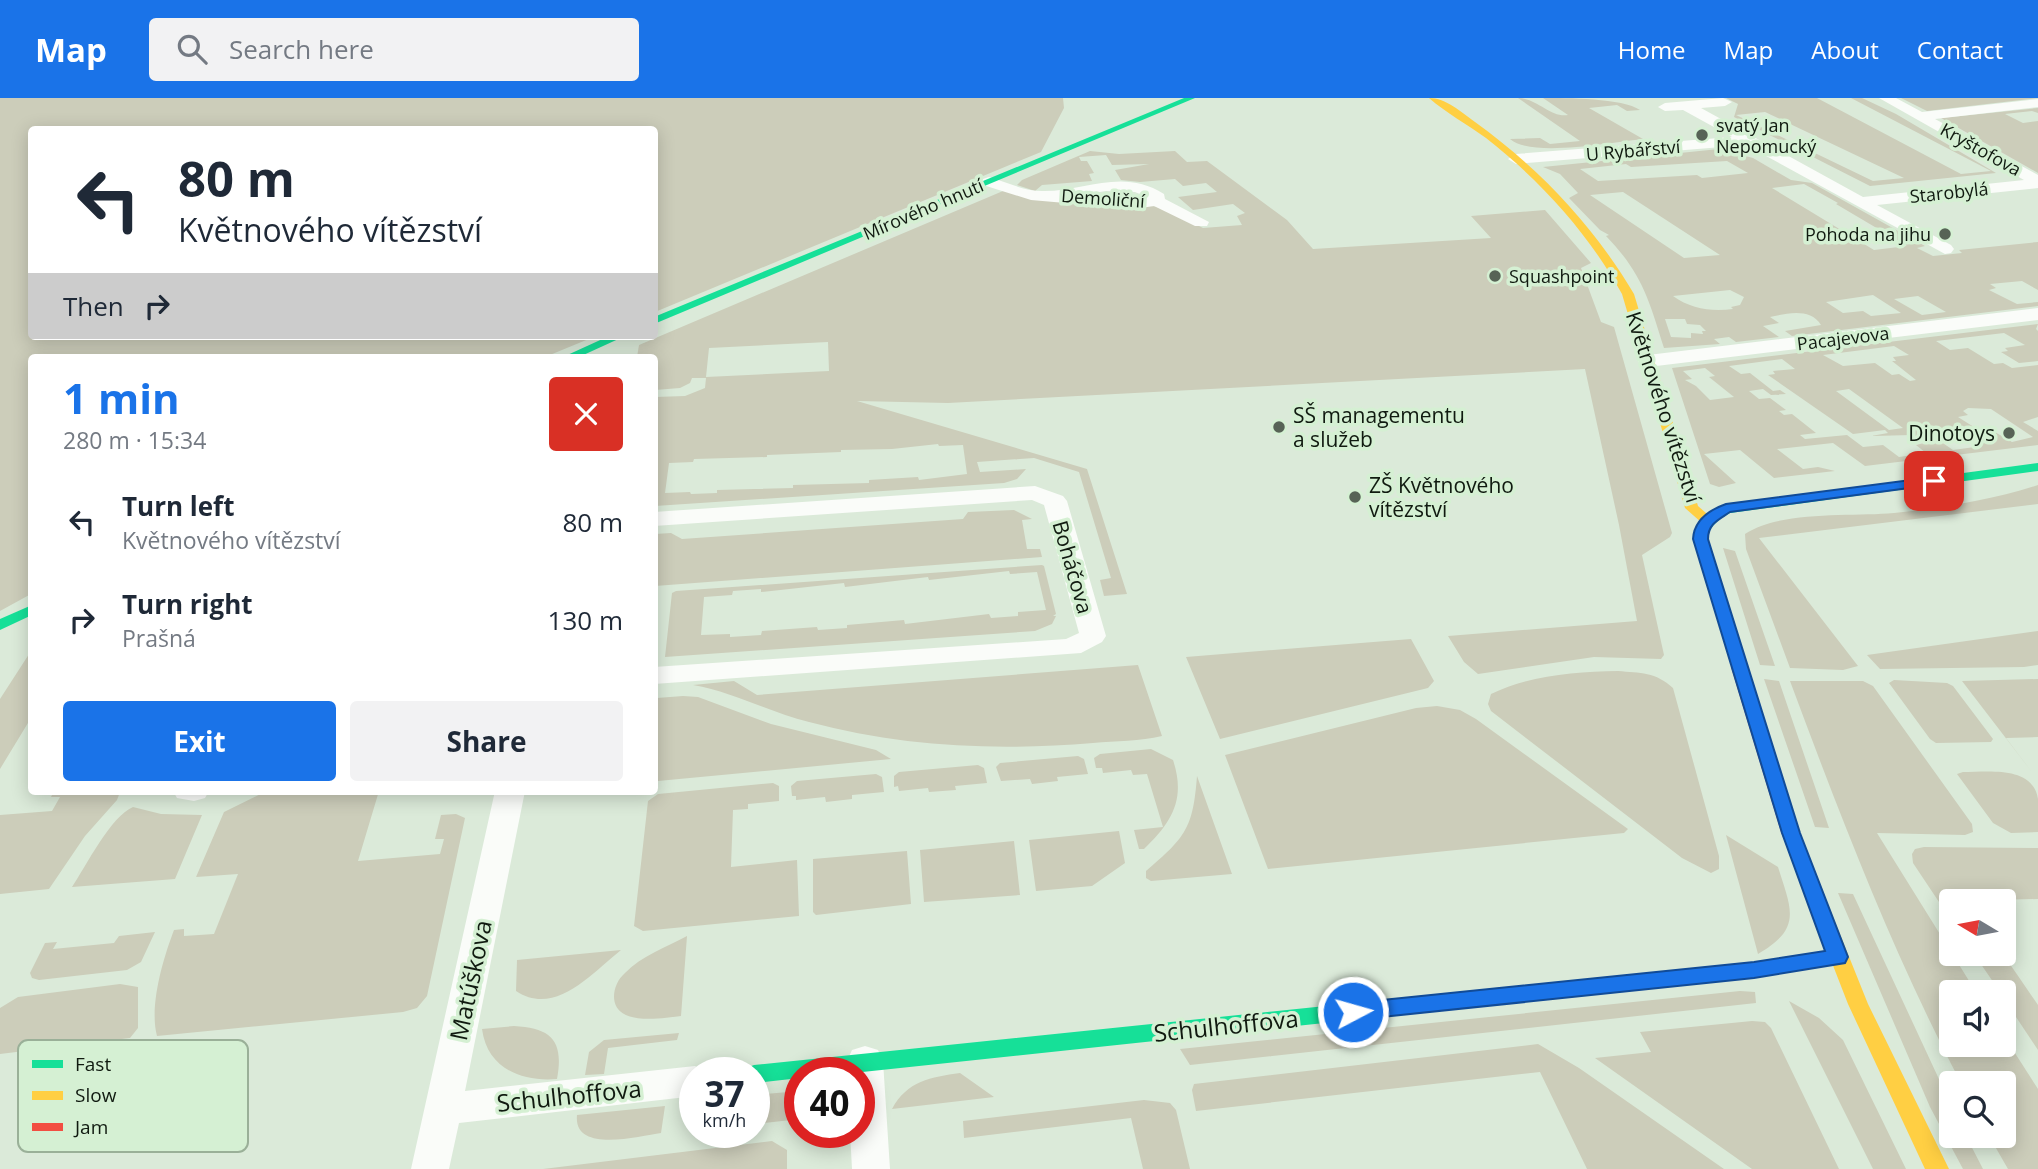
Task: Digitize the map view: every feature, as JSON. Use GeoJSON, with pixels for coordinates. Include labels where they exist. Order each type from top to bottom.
{"type":"FeatureCollection","features":[{"type":"Feature","properties":{"kind":"street","name":"Mírového hnutí"},"geometry":{"type":"LineString","coordinates":[[658,319],[1191,98]]}},
{"type":"Feature","properties":{"kind":"street","name":"Květnového vítězství"},"geometry":{"type":"LineString","coordinates":[[1433,98],[1485,132],[1516,159],[1595,241],[1619,275],[1648,360],[1692,508],[1707,520],[1701,530],[1700,539],[1791,833],[1838,957],[1893,1085],[1937,1169]]}},
{"type":"Feature","properties":{"kind":"street","name":"Kryštofova"},"geometry":{"type":"LineString","coordinates":[[1886,98],[2038,182]]}},
{"type":"Feature","properties":{"kind":"street"},"geometry":{"type":"LineString","coordinates":[[1665,107],[1726,102]]}},
{"type":"Feature","properties":{"kind":"street"},"geometry":{"type":"LineString","coordinates":[[1922,116],[2038,103]]}},
{"type":"Feature","properties":{"kind":"street","name":"Starobylá"},"geometry":{"type":"LineString","coordinates":[[1685,106],[1945,249]]}},
{"type":"Feature","properties":{"kind":"street","name":"U Rybářství"},"geometry":{"type":"LineString","coordinates":[[1516,159],[1749,140]]}},
{"type":"Feature","properties":{"kind":"street","name":"Demoliční"},"geometry":{"type":"LineString","coordinates":[[989,182],[1031,195],[1134,204],[1155,201],[1201,222]]}},
{"type":"Feature","properties":{"kind":"street","name":"Starobylá"},"geometry":{"type":"LineString","coordinates":[[1859,202],[2038,182]]}},
{"type":"Feature","properties":{"kind":"street","name":"Pacajevova"},"geometry":{"type":"LineString","coordinates":[[1648,360],[2038,314]]}},
{"type":"Feature","properties":{"kind":"street"},"geometry":{"type":"LineString","coordinates":[[576,354],[609,340]]}},
{"type":"Feature","properties":{"kind":"street"},"geometry":{"type":"LineString","coordinates":[[1707,520],[1726,509],[2038,467]]}},
{"type":"Feature","properties":{"kind":"street","name":"Boháčova"},"geometry":{"type":"LineString","coordinates":[[658,519],[1035,493],[1055,501],[1093,636],[1072,647],[658,676]]}},
{"type":"Feature","properties":{"kind":"street"},"geometry":{"type":"LineString","coordinates":[[0,625],[28,611]]}},
{"type":"Feature","properties":{"kind":"street","name":"Matúškova"},"geometry":{"type":"LineString","coordinates":[[430,1169],[509,795]]}},
{"type":"Feature","properties":{"kind":"street","name":"Schulhoffova"},"geometry":{"type":"LineString","coordinates":[[875,1060],[1132,1036],[1754,970],[1838,957]]}},
{"type":"Feature","properties":{"kind":"street","name":"Schulhoffova"},"geometry":{"type":"LineString","coordinates":[[443,1109],[679,1083]]}},
{"type":"Feature","properties":{"kind":"street"},"geometry":{"type":"LineString","coordinates":[[870,1148],[871,1169]]}},
{"type":"Feature","properties":{"kind":"green space"},"geometry":{"type":"Polygon","coordinates":[[[0,98],[1063,98],[1064,108],[1041,152],[658,311],[658,126],[28,126],[28,340],[586,340],[552,354],[28,354],[28,596],[0,611],[0,98]]]}},
{"type":"Feature","properties":{"kind":"green space"},"geometry":{"type":"Polygon","coordinates":[[[1518,98],[1562,115],[1568,115],[1543,98],[1594,100],[1632,106],[1640,110],[1627,111],[1617,105],[1589,108],[1643,139],[1553,148],[1521,145],[1510,139],[1540,138],[1550,144],[1580,141],[1518,98]]]}},
{"type":"Feature","properties":{"kind":"green space"},"geometry":{"type":"Polygon","coordinates":[[[1726,98],[1817,98],[1961,174],[1991,171],[1851,98],[1862,98],[1896,114],[1996,173],[1870,186],[1734,117],[1738,104],[1726,98]],[[1765,112],[1736,115],[1873,181],[1904,178],[1765,112]]]}},
{"type":"Feature","properties":{"kind":"green space"},"geometry":{"type":"Polygon","coordinates":[[[1901,98],[2038,98],[1927,111],[1901,98]]]}},
{"type":"Feature","properties":{"kind":"green space"},"geometry":{"type":"Polygon","coordinates":[[[2038,108],[2038,113],[2032,111],[2005,114],[2023,123],[2038,121],[2038,173],[1941,118],[2038,108]]]}},
{"type":"Feature","properties":{"kind":"green space"},"geometry":{"type":"Polygon","coordinates":[[[1719,149],[1753,158],[1791,180],[1812,183],[1925,246],[1917,248],[1933,256],[1962,253],[1959,250],[2038,242],[2038,290],[2022,281],[1990,284],[1996,288],[1989,290],[2017,304],[2038,302],[2038,306],[1792,336],[1785,331],[1821,325],[1810,316],[1790,313],[1770,317],[1779,323],[1763,326],[1779,337],[1736,342],[1729,337],[1714,339],[1720,344],[1664,348],[1649,301],[1628,262],[1606,236],[1609,235],[1600,230],[1569,198],[1578,193],[1560,174],[1543,167],[1719,149]],[[1727,161],[1631,167],[1626,164],[1580,169],[1598,181],[1697,175],[1702,178],[1748,173],[1727,161]],[[1804,184],[1772,188],[1874,250],[1907,246],[1804,184]],[[1623,192],[1590,195],[1684,258],[1720,255],[1623,192]],[[1730,290],[1673,296],[1687,304],[1710,310],[1725,310],[1740,305],[1744,297],[1730,290]],[[1873,295],[1826,302],[1843,313],[1863,311],[1871,316],[1901,313],[1873,295]],[[1918,296],[1894,299],[1922,315],[1946,312],[1918,296]],[[1665,319],[1671,337],[1691,338],[1691,333],[1703,334],[1702,331],[1706,331],[1700,325],[1687,324],[1685,319],[1665,319]]]}},
{"type":"Feature","properties":{"kind":"green space"},"geometry":{"type":"Polygon","coordinates":[[[1090,151],[1119,154],[1175,151],[1187,162],[1207,161],[1287,220],[1313,249],[1491,238],[1471,216],[1545,210],[1591,263],[1581,268],[1601,322],[1614,327],[1672,533],[1642,555],[1664,655],[1661,659],[1594,657],[1478,674],[1464,662],[1448,636],[1637,621],[1585,369],[948,403],[857,401],[1087,469],[1127,594],[1104,596],[1100,580],[1111,578],[1079,472],[1034,458],[977,462],[980,472],[1026,469],[1017,479],[1004,483],[658,506],[658,397],[685,396],[705,388],[706,378],[692,378],[690,383],[680,388],[658,390],[658,354],[638,354],[639,345],[658,340],[658,337],[1003,191],[1161,207],[1203,228],[1242,225],[1237,216],[1245,213],[1233,204],[1193,210],[1178,197],[1217,192],[1206,183],[1183,186],[1175,179],[1140,182],[1121,180],[1115,170],[1149,164],[1112,165],[1106,155],[1079,157],[1081,161],[1087,161],[1094,173],[1089,174],[1092,181],[1042,185],[1035,191],[1017,185],[1022,180],[1090,151]],[[828,342],[709,348],[706,377],[829,371],[828,342]],[[963,445],[694,459],[693,462],[669,463],[665,493],[717,493],[717,490],[793,488],[793,485],[869,483],[869,480],[918,477],[919,480],[967,474],[963,445]]]}},
{"type":"Feature","properties":{"kind":"green space"},"geometry":{"type":"Polygon","coordinates":[[[2038,324],[2038,361],[2019,363],[2001,352],[2008,351],[2005,348],[2025,345],[2004,333],[1936,341],[1950,350],[1968,348],[1994,364],[2003,363],[2012,368],[2038,365],[2038,417],[2023,422],[2038,431],[2038,445],[1865,466],[1833,443],[1777,449],[1803,469],[1818,467],[1835,471],[1774,478],[1740,450],[1704,454],[1736,483],[1719,487],[1710,484],[1672,368],[2038,324]],[[1894,346],[1823,355],[1843,366],[1875,363],[1892,375],[1899,374],[1910,381],[1916,380],[1892,361],[1896,361],[1893,357],[1909,355],[1894,346]],[[1782,359],[1729,366],[1741,374],[1750,373],[1773,391],[1780,390],[1786,394],[1771,395],[1763,389],[1749,391],[1759,399],[1770,398],[1786,410],[1779,411],[1784,415],[1792,414],[1816,433],[1800,435],[1805,439],[1847,435],[1863,447],[1883,445],[1899,457],[1926,453],[1916,445],[1924,443],[1912,435],[1871,436],[1888,433],[1885,430],[1853,434],[1768,375],[1775,374],[1773,371],[1795,369],[1782,359]],[[1705,368],[1683,371],[1692,379],[1685,380],[1696,386],[1710,400],[1734,397],[1709,377],[1715,376],[1705,368]],[[1849,389],[1836,391],[1889,430],[1903,428],[1849,389]],[[1968,408],[1963,411],[1968,415],[1958,417],[1977,429],[1988,428],[2012,442],[2033,437],[1991,409],[1968,408]],[[1961,431],[1931,435],[1953,450],[1982,446],[1961,431]]]}},
{"type":"Feature","properties":{"kind":"green space"},"geometry":{"type":"Polygon","coordinates":[[[2038,485],[2038,504],[1759,538],[1858,666],[1843,670],[1790,668],[1746,549],[1745,534],[1778,521],[1931,509],[2038,485]]]}},
{"type":"Feature","properties":{"kind":"green space"},"geometry":{"type":"Polygon","coordinates":[[[1014,510],[1032,519],[1022,520],[1027,549],[1040,549],[1042,557],[658,586],[658,534],[671,533],[682,539],[963,519],[968,512],[1014,510]]]}},
{"type":"Feature","properties":{"kind":"green space"},"geometry":{"type":"Polygon","coordinates":[[[1723,548],[1735,551],[1775,666],[1760,665],[1723,548]]]}},
{"type":"Feature","properties":{"kind":"green space"},"geometry":{"type":"Polygon","coordinates":[[[1042,565],[1056,614],[1053,616],[1056,616],[1052,624],[1035,631],[665,657],[672,593],[1042,565]],[[1009,571],[845,587],[844,583],[761,592],[761,589],[733,591],[732,595],[704,597],[701,635],[761,635],[762,631],[847,628],[847,625],[904,620],[905,624],[989,614],[991,618],[1046,610],[1037,572],[1010,574],[1009,571]]]}},
{"type":"Feature","properties":{"kind":"green space"},"geometry":{"type":"Polygon","coordinates":[[[2038,631],[2038,665],[2024,667],[1880,669],[1867,655],[2038,631]]]}},
{"type":"Feature","properties":{"kind":"green space"},"geometry":{"type":"Polygon","coordinates":[[[1411,639],[1434,681],[1428,688],[1220,739],[1186,657],[1411,639]]]}},
{"type":"Feature","properties":{"kind":"green space"},"geometry":{"type":"Polygon","coordinates":[[[28,656],[28,723],[0,769],[0,699],[28,656]]]}},
{"type":"Feature","properties":{"kind":"green space"},"geometry":{"type":"Polygon","coordinates":[[[1138,665],[1162,736],[1021,747],[950,745],[879,737],[809,722],[722,692],[693,685],[734,681],[757,695],[1138,665]]]}},
{"type":"Feature","properties":{"kind":"green space"},"geometry":{"type":"Polygon","coordinates":[[[1618,671],[1654,676],[1673,688],[1719,856],[1719,869],[1711,873],[1682,858],[1491,711],[1488,704],[1491,694],[1521,683],[1569,674],[1618,671]]]}},
{"type":"Feature","properties":{"kind":"green space"},"geometry":{"type":"Polygon","coordinates":[[[1764,679],[1779,681],[1829,828],[1815,827],[1764,679]]]}},
{"type":"Feature","properties":{"kind":"green space"},"geometry":{"type":"Polygon","coordinates":[[[2038,679],[2038,737],[2006,738],[2038,780],[1962,681],[2038,679]]]}},
{"type":"Feature","properties":{"kind":"green space"},"geometry":{"type":"Polygon","coordinates":[[[1894,680],[1947,683],[1953,686],[1993,739],[1991,742],[1936,743],[1930,739],[1889,683],[1894,680]]]}},
{"type":"Feature","properties":{"kind":"green space"},"geometry":{"type":"Polygon","coordinates":[[[1790,681],[1863,681],[1873,686],[1972,824],[1973,832],[1965,835],[1877,833],[1939,933],[1939,966],[1960,966],[1969,980],[1939,980],[1939,1040],[1869,885],[1790,681]]]}},
{"type":"Feature","properties":{"kind":"green space"},"geometry":{"type":"Polygon","coordinates":[[[698,697],[771,724],[876,750],[891,759],[658,781],[658,698],[698,697]]]}},
{"type":"Feature","properties":{"kind":"green space"},"geometry":{"type":"Polygon","coordinates":[[[1437,706],[1460,710],[1476,719],[1628,829],[1624,833],[1268,869],[1225,755],[1416,708],[1437,706]]]}},
{"type":"Feature","properties":{"kind":"green space"},"geometry":{"type":"Polygon","coordinates":[[[1151,749],[1173,760],[1177,774],[1177,798],[1174,809],[1162,829],[1144,849],[1139,849],[1134,830],[1163,827],[1147,774],[1133,775],[1131,770],[1103,773],[1102,768],[1096,768],[1094,758],[1100,754],[1151,749]]]}},
{"type":"Feature","properties":{"kind":"green space"},"geometry":{"type":"Polygon","coordinates":[[[1078,756],[1084,759],[1088,774],[1057,777],[1058,781],[1032,784],[1030,779],[1001,781],[996,767],[1000,763],[1078,756]]]}},
{"type":"Feature","properties":{"kind":"green space"},"geometry":{"type":"Polygon","coordinates":[[[978,765],[984,768],[987,783],[955,786],[956,790],[929,792],[928,788],[899,791],[898,786],[894,787],[894,776],[899,772],[978,765]]]}},
{"type":"Feature","properties":{"kind":"green space"},"geometry":{"type":"Polygon","coordinates":[[[2008,773],[2028,780],[2038,799],[2038,832],[2011,833],[1993,823],[1957,774],[2008,773]]]}},
{"type":"Feature","properties":{"kind":"green space"},"geometry":{"type":"Polygon","coordinates":[[[876,774],[882,777],[884,792],[852,795],[852,799],[826,802],[825,797],[796,800],[796,796],[792,796],[791,786],[797,781],[876,774]]]}},
{"type":"Feature","properties":{"kind":"green space"},"geometry":{"type":"Polygon","coordinates":[[[1197,776],[1232,874],[1151,881],[1146,878],[1146,871],[1179,840],[1190,820],[1197,776]]]}},
{"type":"Feature","properties":{"kind":"green space"},"geometry":{"type":"Polygon","coordinates":[[[773,783],[779,786],[779,801],[748,804],[748,809],[733,810],[731,867],[797,860],[799,916],[643,931],[634,926],[648,801],[658,794],[773,783]]]}},
{"type":"Feature","properties":{"kind":"green space"},"geometry":{"type":"Polygon","coordinates":[[[119,795],[85,836],[49,889],[0,894],[0,815],[52,811],[60,797],[51,797],[119,795]]]}},
{"type":"Feature","properties":{"kind":"green space"},"geometry":{"type":"Polygon","coordinates":[[[259,795],[378,795],[358,861],[440,854],[444,839],[435,839],[441,815],[456,814],[465,818],[427,996],[417,1008],[403,1012],[157,1036],[156,997],[174,930],[184,929],[184,936],[214,934],[238,874],[196,877],[224,812],[259,795]]]}},
{"type":"Feature","properties":{"kind":"green space"},"geometry":{"type":"Polygon","coordinates":[[[133,807],[161,814],[202,815],[175,879],[72,887],[116,820],[133,807]]]}},
{"type":"Feature","properties":{"kind":"green space"},"geometry":{"type":"Polygon","coordinates":[[[1119,831],[1125,863],[1092,886],[1036,891],[1029,840],[1119,831]]]}},
{"type":"Feature","properties":{"kind":"green space"},"geometry":{"type":"Polygon","coordinates":[[[1726,835],[1778,867],[1787,895],[1790,916],[1788,926],[1772,945],[1758,954],[1726,835]]]}},
{"type":"Feature","properties":{"kind":"green space"},"geometry":{"type":"Polygon","coordinates":[[[1014,841],[1020,895],[924,902],[920,850],[1014,841]]]}},
{"type":"Feature","properties":{"kind":"green space"},"geometry":{"type":"Polygon","coordinates":[[[2038,848],[2038,899],[2016,900],[2016,889],[1939,889],[1939,902],[1913,863],[1912,854],[1915,849],[2038,848]]]}},
{"type":"Feature","properties":{"kind":"green space"},"geometry":{"type":"Polygon","coordinates":[[[907,851],[911,904],[816,915],[813,912],[813,859],[907,851]]]}},
{"type":"Feature","properties":{"kind":"green space"},"geometry":{"type":"Polygon","coordinates":[[[1838,893],[1853,894],[1939,1079],[1939,1124],[1838,893]]]}},
{"type":"Feature","properties":{"kind":"green space"},"geometry":{"type":"Polygon","coordinates":[[[155,932],[141,962],[127,970],[39,980],[32,978],[30,973],[45,943],[57,942],[53,949],[114,943],[119,936],[155,932]]]}},
{"type":"Feature","properties":{"kind":"green space"},"geometry":{"type":"Polygon","coordinates":[[[687,936],[681,1016],[652,1019],[631,1017],[622,1013],[616,1007],[614,997],[617,984],[623,975],[646,957],[687,936]]]}},
{"type":"Feature","properties":{"kind":"green space"},"geometry":{"type":"Polygon","coordinates":[[[621,950],[585,980],[558,996],[530,998],[516,991],[517,960],[621,950]]]}},
{"type":"Feature","properties":{"kind":"green space"},"geometry":{"type":"Polygon","coordinates":[[[1982,966],[2011,966],[2038,1005],[2038,1050],[2016,1017],[2016,980],[1992,980],[1982,966]]]}},
{"type":"Feature","properties":{"kind":"green space"},"geometry":{"type":"Polygon","coordinates":[[[120,984],[138,987],[138,1028],[130,1038],[114,1040],[18,1040],[18,1052],[0,1054],[0,1008],[18,997],[120,984]]]}},
{"type":"Feature","properties":{"kind":"green space"},"geometry":{"type":"Polygon","coordinates":[[[1740,991],[1755,992],[1756,1003],[1190,1065],[1180,1049],[1740,991]]]}},
{"type":"Feature","properties":{"kind":"green space"},"geometry":{"type":"Polygon","coordinates":[[[1789,1001],[1819,1018],[1843,1040],[1906,1169],[1873,1169],[1789,1001]]]}},
{"type":"Feature","properties":{"kind":"green space"},"geometry":{"type":"Polygon","coordinates":[[[1765,1022],[1771,1028],[1839,1169],[1752,1169],[1595,1058],[1651,1052],[1640,1032],[1765,1022]]]}},
{"type":"Feature","properties":{"kind":"green space"},"geometry":{"type":"Polygon","coordinates":[[[514,1026],[538,1030],[552,1039],[559,1055],[557,1079],[519,1075],[498,1063],[485,1042],[482,1029],[514,1026]]]}},
{"type":"Feature","properties":{"kind":"green space"},"geometry":{"type":"Polygon","coordinates":[[[679,1033],[677,1040],[608,1048],[604,1074],[585,1075],[589,1052],[604,1040],[679,1033]]]}},
{"type":"Feature","properties":{"kind":"green space"},"geometry":{"type":"Polygon","coordinates":[[[1538,1044],[1579,1068],[1724,1169],[1587,1169],[1540,1072],[1196,1111],[1192,1090],[1194,1084],[1538,1044]]]}},
{"type":"Feature","properties":{"kind":"green space"},"geometry":{"type":"Polygon","coordinates":[[[2016,1055],[2038,1089],[2038,1169],[2008,1169],[1996,1148],[2016,1148],[2016,1071],[1955,1071],[1948,1057],[2016,1057],[2016,1055]]]}},
{"type":"Feature","properties":{"kind":"green space"},"geometry":{"type":"Polygon","coordinates":[[[960,1073],[994,1097],[892,1109],[912,1086],[939,1076],[960,1073]]]}},
{"type":"Feature","properties":{"kind":"green space"},"geometry":{"type":"Polygon","coordinates":[[[784,1092],[784,1121],[770,1122],[770,1094],[784,1092]]]}},
{"type":"Feature","properties":{"kind":"green space"},"geometry":{"type":"Polygon","coordinates":[[[1144,1100],[1170,1103],[1176,1110],[1190,1169],[1143,1169],[1131,1118],[964,1138],[963,1121],[1144,1100]]]}},
{"type":"Feature","properties":{"kind":"green space"},"geometry":{"type":"Polygon","coordinates":[[[665,1106],[661,1133],[609,1140],[585,1135],[579,1127],[577,1115],[665,1106]]]}},
{"type":"Feature","properties":{"kind":"green space"},"geometry":{"type":"Polygon","coordinates":[[[770,1141],[787,1150],[787,1169],[543,1169],[715,1148],[770,1148],[770,1141]]]}},
{"type":"Feature","properties":{"kind":"green space"},"geometry":{"type":"Polygon","coordinates":[[[1952,1148],[1972,1148],[1983,1169],[1963,1169],[1952,1148]]]}},
{"type":"Feature","properties":{"kind":"traffic: fast"},"geometry":{"type":"LineString","coordinates":[[658,319],[1191,98]]}},
{"type":"Feature","properties":{"kind":"traffic: fast"},"geometry":{"type":"LineString","coordinates":[[576,354],[609,340]]}},
{"type":"Feature","properties":{"kind":"traffic: fast"},"geometry":{"type":"LineString","coordinates":[[1739,667],[1700,539],[1706,525],[1717,515],[1726,509],[2038,467]]}},
{"type":"Feature","properties":{"kind":"traffic: fast"},"geometry":{"type":"LineString","coordinates":[[0,625],[28,611]]}},
{"type":"Feature","properties":{"kind":"traffic: fast"},"geometry":{"type":"LineString","coordinates":[[770,1072],[1636,982]]}},
{"type":"Feature","properties":{"kind":"traffic: slow"},"geometry":{"type":"LineString","coordinates":[[1433,98],[1489,136],[1543,184],[1591,237],[1611,265],[1628,294],[1692,508],[1707,520]]}},
{"type":"Feature","properties":{"kind":"traffic: slow"},"geometry":{"type":"LineString","coordinates":[[1790,832],[1858,1004],[1937,1169]]}},
{"type":"Feature","properties":{"kind":"traffic: jam"},"geometry":{"type":"LineString","coordinates":[[1739,667],[1790,832]]}},
{"type":"Feature","properties":{"kind":"traffic: jam"},"geometry":{"type":"LineString","coordinates":[[1636,982],[1754,970],[1838,957]]}},
{"type":"Feature","properties":{"kind":"place","name":"svatý Jan Nepomucký"},"geometry":{"type":"Point","coordinates":[1702,135]}},
{"type":"Feature","properties":{"kind":"place","name":"Pohoda na jihu"},"geometry":{"type":"Point","coordinates":[1945,234]}},
{"type":"Feature","properties":{"kind":"place","name":"Squashpoint"},"geometry":{"type":"Point","coordinates":[1495,276]}},
{"type":"Feature","properties":{"kind":"place","name":"SŠ managementu a služeb"},"geometry":{"type":"Point","coordinates":[1279,427]}},
{"type":"Feature","properties":{"kind":"place","name":"Dinotoys"},"geometry":{"type":"Point","coordinates":[2009,433]}},
{"type":"Feature","properties":{"kind":"place","name":"ZŠ Květnového vítězství"},"geometry":{"type":"Point","coordinates":[1355,497]}},
{"type":"Feature","properties":{"kind":"route"},"geometry":{"type":"LineString","coordinates":[[1353,1012],[1754,970],[1838,957],[1791,833],[1700,539],[1701,530],[1707,520],[1726,509],[1934,481]]}}]}
